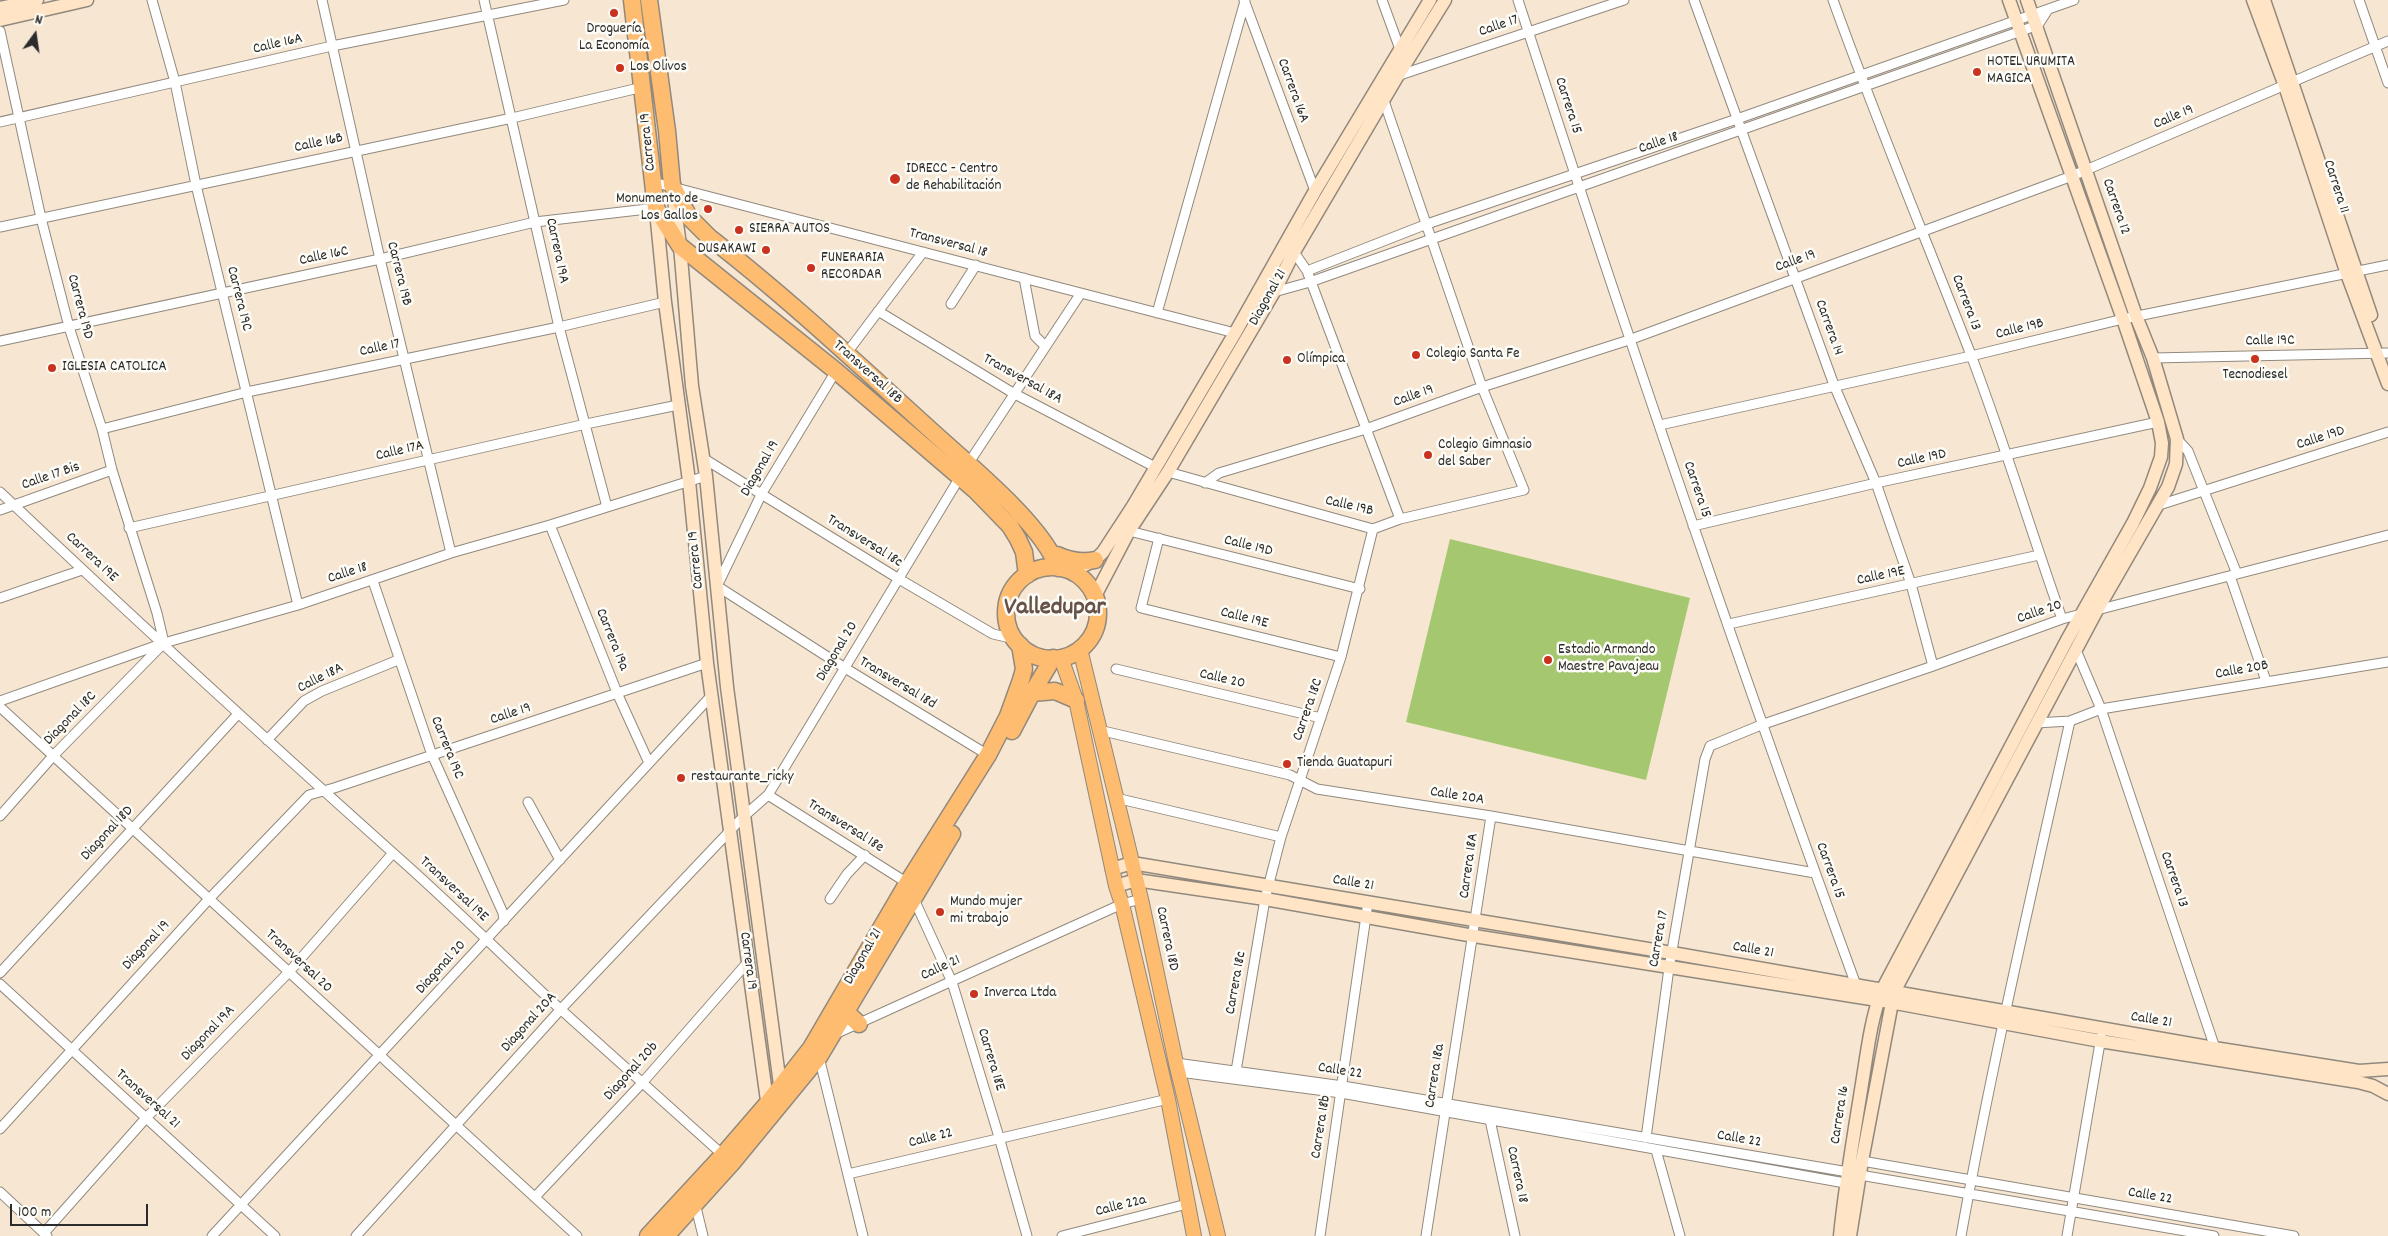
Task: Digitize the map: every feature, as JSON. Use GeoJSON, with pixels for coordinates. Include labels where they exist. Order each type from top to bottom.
{"type":"FeatureCollection","features":[{"type":"Feature","properties":{"kind":"highway","name":"Carrera 19"},"geometry":{"type":"LineString","coordinates":[[632,0],[656,208]]}},
{"type":"Feature","properties":{"kind":"highway","name":"Carrera 19"},"geometry":{"type":"LineString","coordinates":[[649,0],[667,131],[672,185]]}},
{"type":"Feature","properties":{"kind":"highway","name":"Transversal 18B"},"geometry":{"type":"LineString","coordinates":[[672,185],[689,217],[698,228],[846,354],[964,471],[1010,526],[1024,552],[1027,575]]}},
{"type":"Feature","properties":{"kind":"highway","name":"Transversal 18B"},"geometry":{"type":"LineString","coordinates":[[656,208],[680,246],[1026,521],[1063,569]]}},
{"type":"Feature","properties":{"kind":"highway"},"geometry":{"type":"LineString","coordinates":[[1046,546],[1056,555],[1069,560],[1083,562],[1095,560]]}},
{"type":"Feature","properties":{"kind":"highway"},"geometry":{"type":"LineString","coordinates":[[1047,568],[1063,569],[1084,580],[1095,596],[1098,607],[1095,631],[1080,649],[1057,658],[1030,652],[1018,642],[1009,629],[1007,605],[1018,583],[1027,575],[1047,568]]}},
{"type":"Feature","properties":{"kind":"highway","name":"Diagonal 21"},"geometry":{"type":"LineString","coordinates":[[666,1236],[815,1052],[911,890],[988,755],[1008,716],[1024,669],[1018,642]]}},
{"type":"Feature","properties":{"kind":"highway","name":"Diagonal 21"},"geometry":{"type":"LineString","coordinates":[[815,1052],[832,1036],[911,890],[996,761],[1032,693],[1057,658]]}},
{"type":"Feature","properties":{"kind":"highway"},"geometry":{"type":"LineString","coordinates":[[1032,693],[1055,691],[1076,700]]}},
{"type":"Feature","properties":{"kind":"highway"},"geometry":{"type":"LineString","coordinates":[[846,1012],[860,1024]]}},
{"type":"Feature","properties":{"kind":"highway","name":"Diagonal 21"},"geometry":{"type":"LineString","coordinates":[[648,1236],[723,1155],[775,1103]]}},
{"type":"Feature","properties":{"kind":"main road","name":"Carrera 18D"},"geometry":{"type":"LineString","coordinates":[[1080,649],[1141,899],[1177,1068],[1218,1236]]}},
{"type":"Feature","properties":{"kind":"main road"},"geometry":{"type":"LineString","coordinates":[[1057,658],[1076,700],[1116,886],[1122,904],[1168,1099],[1194,1236]]}},
{"type":"Feature","properties":{"kind":"street"},"geometry":{"type":"LineString","coordinates":[[0,8],[37,0]]}},
{"type":"Feature","properties":{"kind":"street"},"geometry":{"type":"LineString","coordinates":[[0,20],[87,0]]}},
{"type":"Feature","properties":{"kind":"street","name":"Carrera 19C"},"geometry":{"type":"LineString","coordinates":[[152,0],[175,82],[196,184],[298,605]]}},
{"type":"Feature","properties":{"kind":"street","name":"Carrera 19B"},"geometry":{"type":"LineString","coordinates":[[322,0],[380,259],[452,553]]}},
{"type":"Feature","properties":{"kind":"street","name":"Carrera 19A"},"geometry":{"type":"LineString","coordinates":[[484,0],[558,327],[586,424],[607,507]]}},
{"type":"Feature","properties":{"kind":"street","name":"Calle 16A"},"geometry":{"type":"LineString","coordinates":[[0,122],[332,46],[564,0]]}},
{"type":"Feature","properties":{"kind":"street"},"geometry":{"type":"LineString","coordinates":[[1157,313],[1244,0]]}},
{"type":"Feature","properties":{"kind":"street","name":"Carrera 16A"},"geometry":{"type":"LineString","coordinates":[[1244,0],[1315,192]]}},
{"type":"Feature","properties":{"kind":"street"},"geometry":{"type":"LineString","coordinates":[[1382,0],[1405,63]]}},
{"type":"Feature","properties":{"kind":"street","name":"Diagonal 21"},"geometry":{"type":"LineString","coordinates":[[1095,560],[1103,552],[1156,467],[1235,334],[1315,192],[1430,0]]}},
{"type":"Feature","properties":{"kind":"street","name":"Diagonal 21"},"geometry":{"type":"LineString","coordinates":[[1095,596],[1129,531],[1168,472],[1274,292],[1294,252],[1397,76],[1445,0]]}},
{"type":"Feature","properties":{"kind":"street","name":"Carrera 15"},"geometry":{"type":"LineString","coordinates":[[1518,0],[1629,340],[1729,624],[1761,724],[1856,985]]}},
{"type":"Feature","properties":{"kind":"street","name":"Calle 17"},"geometry":{"type":"LineString","coordinates":[[1380,83],[1624,0]]}},
{"type":"Feature","properties":{"kind":"street","name":"Carrera 14"},"geometry":{"type":"LineString","coordinates":[[1694,0],[1834,385],[1876,483],[1911,584],[1933,666]]}},
{"type":"Feature","properties":{"kind":"street","name":"Carrera 13"},"geometry":{"type":"LineString","coordinates":[[1833,0],[1860,76],[1971,356],[2008,456],[2039,555],[2062,619]]}},
{"type":"Feature","properties":{"kind":"street","name":"Carrera 12"},"geometry":{"type":"LineString","coordinates":[[1886,996],[2156,506],[2174,472],[2177,456],[2177,439],[2173,423],[2152,358],[2129,318],[2072,176],[2008,0]]}},
{"type":"Feature","properties":{"kind":"street","name":"Carrera 12"},"geometry":{"type":"LineString","coordinates":[[1886,996],[2081,614],[2133,523],[2158,470],[2162,450],[2158,422],[2086,171],[2027,0]]}},
{"type":"Feature","properties":{"kind":"street"},"geometry":{"type":"LineString","coordinates":[[2035,19],[2047,11],[2074,0]]}},
{"type":"Feature","properties":{"kind":"street","name":"Carrera 11"},"geometry":{"type":"LineString","coordinates":[[2253,0],[2289,84]]}},
{"type":"Feature","properties":{"kind":"street","name":"Carrera 11"},"geometry":{"type":"LineString","coordinates":[[2264,0],[2289,84],[2352,273],[2384,356],[2388,384]]}},
{"type":"Feature","properties":{"kind":"street"},"geometry":{"type":"LineString","coordinates":[[2359,0],[2388,83]]}},
{"type":"Feature","properties":{"kind":"street","name":"Calle 18"},"geometry":{"type":"LineString","coordinates":[[1274,292],[1310,282],[1742,130],[1864,86],[2035,19]]}},
{"type":"Feature","properties":{"kind":"street","name":"Calle 18"},"geometry":{"type":"LineString","coordinates":[[1307,271],[1427,224],[1860,76],[2018,26]]}},
{"type":"Feature","properties":{"kind":"street","name":"Carrera 19D"},"geometry":{"type":"LineString","coordinates":[[0,30],[41,218],[69,327],[102,429],[112,470],[157,613],[164,643]]}},
{"type":"Feature","properties":{"kind":"street","name":"Calle 19"},"geometry":{"type":"LineString","coordinates":[[1205,483],[1219,473],[1366,429],[1482,387],[1629,340],[1795,277],[2086,171],[2388,41]]}},
{"type":"Feature","properties":{"kind":"street"},"geometry":{"type":"LineString","coordinates":[[1380,83],[1427,224],[1430,239],[1482,387]]}},
{"type":"Feature","properties":{"kind":"street","name":"Calle 16B"},"geometry":{"type":"LineString","coordinates":[[0,227],[512,118],[643,87]]}},
{"type":"Feature","properties":{"kind":"street","name":"Transversal 18"},"geometry":{"type":"LineString","coordinates":[[653,182],[672,185],[1235,334]]}},
{"type":"Feature","properties":{"kind":"street","name":"Carrera 19"},"geometry":{"type":"LineString","coordinates":[[672,185],[680,246],[692,386],[704,458],[775,1103]]}},
{"type":"Feature","properties":{"kind":"street","name":"Carrera 19"},"geometry":{"type":"LineString","coordinates":[[656,208],[665,302],[689,481],[707,664],[729,832],[747,963],[775,1103]]}},
{"type":"Feature","properties":{"kind":"street","name":"Calle 16C"},"geometry":{"type":"LineString","coordinates":[[0,341],[223,294],[535,222],[656,208]]}},
{"type":"Feature","properties":{"kind":"street"},"geometry":{"type":"LineString","coordinates":[[846,354],[923,252]]}},
{"type":"Feature","properties":{"kind":"street"},"geometry":{"type":"LineString","coordinates":[[1294,252],[1307,271],[1400,519]]}},
{"type":"Feature","properties":{"kind":"street","name":"Calle 19B"},"geometry":{"type":"LineString","coordinates":[[1660,425],[1971,356],[2129,318],[2388,265]]}},
{"type":"Feature","properties":{"kind":"street"},"geometry":{"type":"LineString","coordinates":[[951,304],[976,266]]}},
{"type":"Feature","properties":{"kind":"street"},"geometry":{"type":"LineString","coordinates":[[1024,278],[1035,336],[1045,346]]}},
{"type":"Feature","properties":{"kind":"street","name":"Diagonal 20"},"geometry":{"type":"LineString","coordinates":[[729,832],[768,795],[964,471],[1081,293]]}},
{"type":"Feature","properties":{"kind":"street","name":"Calle 17"},"geometry":{"type":"LineString","coordinates":[[102,429],[247,392],[558,327],[665,302]]}},
{"type":"Feature","properties":{"kind":"street","name":"Transversal 18A"},"geometry":{"type":"LineString","coordinates":[[878,311],[1014,393],[1156,467]]}},
{"type":"Feature","properties":{"kind":"street","name":"Calle 19C"},"geometry":{"type":"LineString","coordinates":[[2152,358],[2384,356]]}},
{"type":"Feature","properties":{"kind":"street","name":"Diagonal 19"},"geometry":{"type":"LineString","coordinates":[[717,586],[762,493],[836,371]]}},
{"type":"Feature","properties":{"kind":"street","name":"Calle 19B"},"geometry":{"type":"LineString","coordinates":[[1168,472],[1373,529],[1400,519],[1524,490],[1482,387]]}},
{"type":"Feature","properties":{"kind":"street","name":"Calle 17A"},"geometry":{"type":"LineString","coordinates":[[129,528],[429,459],[678,405]]}},
{"type":"Feature","properties":{"kind":"street","name":"Calle 19D"},"geometry":{"type":"LineString","coordinates":[[1693,526],[1876,483],[2008,456],[2158,422]]}},
{"type":"Feature","properties":{"kind":"street","name":"Calle 19D"},"geometry":{"type":"LineString","coordinates":[[2156,506],[2388,432]]}},
{"type":"Feature","properties":{"kind":"street"},"geometry":{"type":"LineString","coordinates":[[2177,439],[2188,451],[2206,491],[2266,680]]}},
{"type":"Feature","properties":{"kind":"street","name":"Transversal 18c"},"geometry":{"type":"LineString","coordinates":[[704,458],[898,579],[993,634],[1018,642]]}},
{"type":"Feature","properties":{"kind":"street","name":"Calle 17 Bis"},"geometry":{"type":"LineString","coordinates":[[0,510],[112,470]]}},
{"type":"Feature","properties":{"kind":"street","name":"Calle 18"},"geometry":{"type":"LineString","coordinates":[[0,700],[164,643],[298,605],[452,553],[550,525],[706,476]]}},
{"type":"Feature","properties":{"kind":"street","name":"Carrera 19E"},"geometry":{"type":"LineString","coordinates":[[0,492],[82,570],[164,643]]}},
{"type":"Feature","properties":{"kind":"street","name":"Carrera 19a"},"geometry":{"type":"LineString","coordinates":[[550,525],[618,695],[649,763]]}},
{"type":"Feature","properties":{"kind":"street","name":"Carrera 18C"},"geometry":{"type":"LineString","coordinates":[[1266,893],[1280,837],[1298,780],[1341,657],[1360,589],[1373,529]]}},
{"type":"Feature","properties":{"kind":"street","name":"Calle 19D"},"geometry":{"type":"LineString","coordinates":[[1129,531],[1360,589]]}},
{"type":"Feature","properties":{"kind":"street","name":"Calle 20"},"geometry":{"type":"LineString","coordinates":[[1710,746],[1761,724],[1933,666],[2062,619],[2096,612],[2388,535]]}},
{"type":"Feature","properties":{"kind":"street","name":"Calle 19E"},"geometry":{"type":"LineString","coordinates":[[1159,538],[1141,608],[1341,657]]}},
{"type":"Feature","properties":{"kind":"street","name":"Calle 19E"},"geometry":{"type":"LineString","coordinates":[[1729,624],[2039,555]]}},
{"type":"Feature","properties":{"kind":"street"},"geometry":{"type":"LineString","coordinates":[[1063,569],[1081,567],[1095,560]]}},
{"type":"Feature","properties":{"kind":"street"},"geometry":{"type":"LineString","coordinates":[[0,598],[82,570]]}},
{"type":"Feature","properties":{"kind":"street","name":"Carrera 19C"},"geometry":{"type":"LineString","coordinates":[[372,581],[432,755],[503,913],[504,921]]}},
{"type":"Feature","properties":{"kind":"street","name":"Transversal 18d"},"geometry":{"type":"LineString","coordinates":[[717,586],[845,668],[988,755]]}},
{"type":"Feature","properties":{"kind":"street","name":"Transversal 19E"},"geometry":{"type":"LineString","coordinates":[[164,643],[322,791],[393,853],[561,1009],[723,1155]]}},
{"type":"Feature","properties":{"kind":"street","name":"Diagonal 18C"},"geometry":{"type":"LineString","coordinates":[[0,816],[53,756],[164,643]]}},
{"type":"Feature","properties":{"kind":"street","name":"Carrera 13"},"geometry":{"type":"LineString","coordinates":[[2076,650],[2101,709],[2217,1054]]}},
{"type":"Feature","properties":{"kind":"street","name":"Calle 18A"},"geometry":{"type":"LineString","coordinates":[[267,740],[304,701],[322,691],[398,660]]}},
{"type":"Feature","properties":{"kind":"street","name":"Calle 20B"},"geometry":{"type":"LineString","coordinates":[[2036,723],[2070,721],[2101,709],[2266,680],[2388,662]]}},
{"type":"Feature","properties":{"kind":"street","name":"Calle 19"},"geometry":{"type":"LineString","coordinates":[[322,791],[618,695],[707,664]]}},
{"type":"Feature","properties":{"kind":"street","name":"Calle 20"},"geometry":{"type":"LineString","coordinates":[[1116,669],[1321,718]]}},
{"type":"Feature","properties":{"kind":"street","name":"Diagonal 20"},"geometry":{"type":"LineString","coordinates":[[212,1236],[712,695]]}},
{"type":"Feature","properties":{"kind":"street","name":"Transversal 20"},"geometry":{"type":"LineString","coordinates":[[0,707],[577,1236]]}},
{"type":"Feature","properties":{"kind":"street","name":"Diagonal 18D"},"geometry":{"type":"LineString","coordinates":[[0,973],[238,714]]}},
{"type":"Feature","properties":{"kind":"street"},"geometry":{"type":"LineString","coordinates":[[1961,1236],[1970,1181],[2004,1018],[2070,721]]}},
{"type":"Feature","properties":{"kind":"street","name":"Calle 20A"},"geometry":{"type":"LineString","coordinates":[[1099,730],[1290,775],[1316,789],[1492,816],[1816,873]]}},
{"type":"Feature","properties":{"kind":"street","name":"Carrera 17"},"geometry":{"type":"LineString","coordinates":[[1646,1138],[1669,968],[1705,759],[1710,746]]}},
{"type":"Feature","properties":{"kind":"street","name":"Diagonal 19"},"geometry":{"type":"LineString","coordinates":[[0,1129],[209,899],[309,794],[322,791]]}},
{"type":"Feature","properties":{"kind":"street","name":"Transversal 18e"},"geometry":{"type":"LineString","coordinates":[[768,795],[866,855],[911,890]]}},
{"type":"Feature","properties":{"kind":"street"},"geometry":{"type":"LineString","coordinates":[[1116,798],[1280,837]]}},
{"type":"Feature","properties":{"kind":"street"},"geometry":{"type":"LineString","coordinates":[[528,802],[560,860]]}},
{"type":"Feature","properties":{"kind":"street","name":"Carrera 18A"},"geometry":{"type":"LineString","coordinates":[[1476,921],[1492,816]]}},
{"type":"Feature","properties":{"kind":"street","name":"Diagonal 20A"},"geometry":{"type":"LineString","coordinates":[[356,1236],[561,1009],[729,832]]}},
{"type":"Feature","properties":{"kind":"street","name":"Diagonal 19A"},"geometry":{"type":"LineString","coordinates":[[46,1235],[146,1118],[289,972],[393,853]]}},
{"type":"Feature","properties":{"kind":"street"},"geometry":{"type":"LineString","coordinates":[[830,899],[847,874],[866,855]]}},
{"type":"Feature","properties":{"kind":"street","name":"Calle 21"},"geometry":{"type":"LineString","coordinates":[[1112,868],[1132,863],[1366,917],[1669,968],[1886,996],[2217,1054],[2366,1083],[2388,1094]]}},
{"type":"Feature","properties":{"kind":"street","name":"Calle 21"},"geometry":{"type":"LineString","coordinates":[[1116,886],[1136,880],[1368,902],[1856,985],[1886,996]]}},
{"type":"Feature","properties":{"kind":"street","name":"Carrera 18E"},"geometry":{"type":"LineString","coordinates":[[911,890],[952,982],[1000,1137],[1027,1236]]}},
{"type":"Feature","properties":{"kind":"street","name":"Carrera 18c"},"geometry":{"type":"LineString","coordinates":[[1236,1071],[1266,893]]}},
{"type":"Feature","properties":{"kind":"street","name":"Calle 21"},"geometry":{"type":"LineString","coordinates":[[832,1036],[1122,904],[1141,899]]}},
{"type":"Feature","properties":{"kind":"street","name":"Carrera 18b"},"geometry":{"type":"LineString","coordinates":[[1320,1236],[1368,902]]}},
{"type":"Feature","properties":{"kind":"street","name":"Carrera 18a"},"geometry":{"type":"LineString","coordinates":[[1426,1236],[1476,921]]}},
{"type":"Feature","properties":{"kind":"street","name":"Diagonal 20b"},"geometry":{"type":"LineString","coordinates":[[535,1197],[643,1082],[747,963]]}},
{"type":"Feature","properties":{"kind":"street","name":"Transversal 21"},"geometry":{"type":"LineString","coordinates":[[0,984],[276,1236]]}},
{"type":"Feature","properties":{"kind":"street","name":"Carrera 16"},"geometry":{"type":"LineString","coordinates":[[1850,1236],[1851,1177],[1862,1161],[1886,996]]}},
{"type":"Feature","properties":{"kind":"street","name":"Carrera 16"},"geometry":{"type":"LineString","coordinates":[[1840,1236],[1886,996]]}},
{"type":"Feature","properties":{"kind":"street"},"geometry":{"type":"LineString","coordinates":[[2067,1236],[2101,1035]]}},
{"type":"Feature","properties":{"kind":"street"},"geometry":{"type":"LineString","coordinates":[[815,1052],[863,1236]]}},
{"type":"Feature","properties":{"kind":"street","name":"Calle 21"},"geometry":{"type":"LineString","coordinates":[[2217,1054],[2359,1071],[2388,1069]]}},
{"type":"Feature","properties":{"kind":"street","name":"Calle 22"},"geometry":{"type":"LineString","coordinates":[[1177,1068],[1236,1071],[1445,1108],[1646,1138],[1851,1177]]}},
{"type":"Feature","properties":{"kind":"street","name":"Calle 22"},"geometry":{"type":"LineString","coordinates":[[1177,1068],[1342,1090]]}},
{"type":"Feature","properties":{"kind":"street","name":"Calle 22"},"geometry":{"type":"LineString","coordinates":[[848,1174],[1168,1099]]}},
{"type":"Feature","properties":{"kind":"street","name":"Calle 22"},"geometry":{"type":"LineString","coordinates":[[1445,1108],[1490,1120],[1656,1150],[2072,1210],[2176,1233],[2214,1236]]}},
{"type":"Feature","properties":{"kind":"street","name":"Carrera 18"},"geometry":{"type":"LineString","coordinates":[[1490,1120],[1515,1236]]}},
{"type":"Feature","properties":{"kind":"street"},"geometry":{"type":"LineString","coordinates":[[1656,1150],[1680,1236]]}},
{"type":"Feature","properties":{"kind":"street","name":"Calle 22"},"geometry":{"type":"LineString","coordinates":[[1862,1161],[2279,1235],[2294,1236]]}},
{"type":"Feature","properties":{"kind":"street"},"geometry":{"type":"LineString","coordinates":[[0,1192],[46,1235]]}},
{"type":"Feature","properties":{"kind":"street"},"geometry":{"type":"LineString","coordinates":[[695,1202],[703,1236]]}},
{"type":"Feature","properties":{"kind":"street","name":"Calle 22a"},"geometry":{"type":"LineString","coordinates":[[1062,1236],[1187,1204]]}},
{"type":"Feature","properties":{"kind":"green space","name":"Estadio Armando Maestre Pavajeau"},"geometry":{"type":"Polygon","coordinates":[[[1450,539],[1690,598],[1646,780],[1406,722],[1450,539]]]}},
{"type":"Feature","properties":{"kind":"place","name":"Droguería La Economía"},"geometry":{"type":"Point","coordinates":[614,13]}},
{"type":"Feature","properties":{"kind":"place","name":"Los Olivos"},"geometry":{"type":"Point","coordinates":[620,68]}},
{"type":"Feature","properties":{"kind":"place","name":"HOTEL URUMITA MAGICA"},"geometry":{"type":"Point","coordinates":[1977,72]}},
{"type":"Feature","properties":{"kind":"place","name":"IDRECC - Centro de Rehabilitación"},"geometry":{"type":"Point","coordinates":[895,179]}},
{"type":"Feature","properties":{"kind":"place","name":"Monumento de Los Gallos"},"geometry":{"type":"Point","coordinates":[708,209]}},
{"type":"Feature","properties":{"kind":"place","name":"SIERRA AUTOS"},"geometry":{"type":"Point","coordinates":[739,230]}},
{"type":"Feature","properties":{"kind":"place","name":"DUSAKAWI"},"geometry":{"type":"Point","coordinates":[766,250]}},
{"type":"Feature","properties":{"kind":"place","name":"FUNERARIA RECORDAR"},"geometry":{"type":"Point","coordinates":[811,268]}},
{"type":"Feature","properties":{"kind":"place","name":"Colegio Santa Fe"},"geometry":{"type":"Point","coordinates":[1416,355]}},
{"type":"Feature","properties":{"kind":"place","name":"Tecnodiesel"},"geometry":{"type":"Point","coordinates":[2255,359]}},
{"type":"Feature","properties":{"kind":"place","name":"Olímpica"},"geometry":{"type":"Point","coordinates":[1287,360]}},
{"type":"Feature","properties":{"kind":"place","name":"IGLESIA CATOLICA"},"geometry":{"type":"Point","coordinates":[52,368]}},
{"type":"Feature","properties":{"kind":"place","name":"Colegio Gimnasio del Saber"},"geometry":{"type":"Point","coordinates":[1428,455]}},
{"type":"Feature","properties":{"kind":"place","name":"Estadio Armando Maestre Pavajeau"},"geometry":{"type":"Point","coordinates":[1548,660]}},
{"type":"Feature","properties":{"kind":"place","name":"Tienda Guatapuri"},"geometry":{"type":"Point","coordinates":[1287,764]}},
{"type":"Feature","properties":{"kind":"place","name":"restaurante_ricky"},"geometry":{"type":"Point","coordinates":[681,778]}},
{"type":"Feature","properties":{"kind":"place","name":"Mundo mujer mi trabajo"},"geometry":{"type":"Point","coordinates":[940,912]}},
{"type":"Feature","properties":{"kind":"place","name":"Inverca Ltda"},"geometry":{"type":"Point","coordinates":[974,994]}},
{"type":"Feature","properties":{"kind":"district","name":"Valledupar"},"geometry":{"type":"Point","coordinates":[1055,610]}}]}
